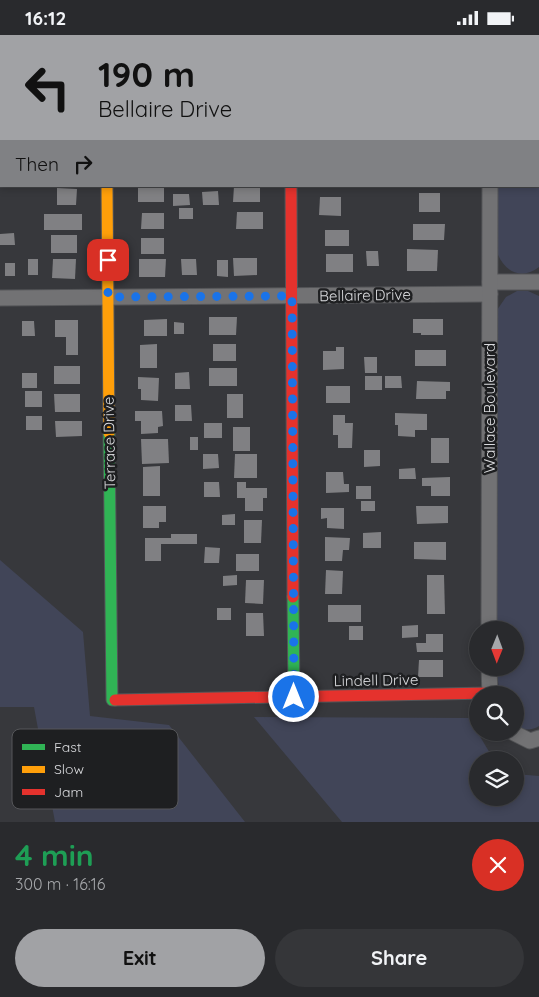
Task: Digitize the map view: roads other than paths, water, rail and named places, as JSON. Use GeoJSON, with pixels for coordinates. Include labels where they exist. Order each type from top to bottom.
{"type":"FeatureCollection","features":[{"type":"Feature","properties":{"kind":"street","name":"Terrace Drive"},"geometry":{"type":"LineString","coordinates":[[107,187],[112,700]]}},
{"type":"Feature","properties":{"kind":"street"},"geometry":{"type":"LineString","coordinates":[[290,187],[294,697]]}},
{"type":"Feature","properties":{"kind":"street","name":"Wallace Boulevard"},"geometry":{"type":"LineString","coordinates":[[489,621],[490,187]]}},
{"type":"Feature","properties":{"kind":"street","name":"Bellaire Drive"},"geometry":{"type":"LineString","coordinates":[[0,298],[292,296],[490,288],[539,282]]}},
{"type":"Feature","properties":{"kind":"street","name":"Lindell Drive"},"geometry":{"type":"LineString","coordinates":[[112,700],[469,694]]}},
{"type":"Feature","properties":{"kind":"street"},"geometry":{"type":"LineString","coordinates":[[524,739],[530,741],[539,738]]}}]}
